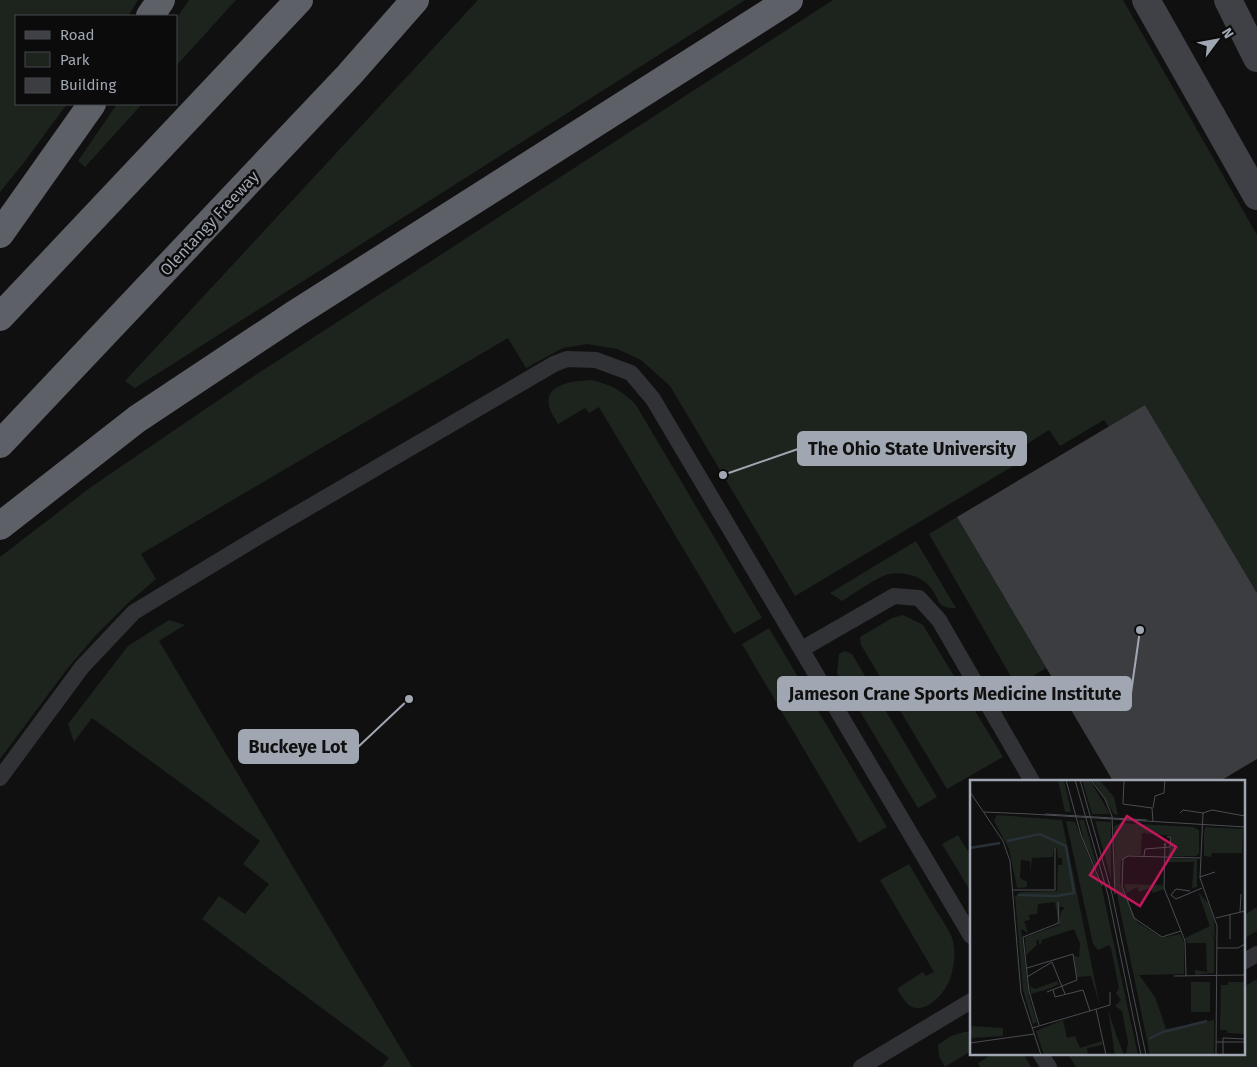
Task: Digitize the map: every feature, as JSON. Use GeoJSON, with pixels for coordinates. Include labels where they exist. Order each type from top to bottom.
{"type":"FeatureCollection","features":[{"type":"Feature","properties":{"kind":"highway"},"geometry":{"type":"LineString","coordinates":[[151,15],[161,0]]}},
{"type":"Feature","properties":{"kind":"highway"},"geometry":{"type":"LineString","coordinates":[[0,317],[299,0]]}},
{"type":"Feature","properties":{"kind":"highway","name":"Olentangy Freeway"},"geometry":{"type":"LineString","coordinates":[[0,444],[350,74],[415,0]]}},
{"type":"Feature","properties":{"kind":"highway"},"geometry":{"type":"LineString","coordinates":[[0,526],[137,419],[295,314],[789,0]]}},
{"type":"Feature","properties":{"kind":"highway"},"geometry":{"type":"LineString","coordinates":[[0,234],[91,105]]}},
{"type":"Feature","properties":{"kind":"main road"},"geometry":{"type":"LineString","coordinates":[[1146,0],[1257,196]]}},
{"type":"Feature","properties":{"kind":"main road"},"geometry":{"type":"LineString","coordinates":[[1228,0],[1257,58]]}},
{"type":"Feature","properties":{"kind":"lane"},"geometry":{"type":"LineString","coordinates":[[0,778],[82,667],[134,612],[515,385],[567,359],[596,360],[631,374],[653,400],[802,648],[970,934]]}},
{"type":"Feature","properties":{"kind":"lane"},"geometry":{"type":"LineString","coordinates":[[802,648],[894,596],[919,598],[939,620],[1031,780]]}},
{"type":"Feature","properties":{"kind":"lane"},"geometry":{"type":"LineString","coordinates":[[1244,961],[1257,954]]}},
{"type":"Feature","properties":{"kind":"lane"},"geometry":{"type":"LineString","coordinates":[[861,1067],[970,1002]]}},
{"type":"Feature","properties":{"kind":"lane"},"geometry":{"type":"LineString","coordinates":[[1041,1054],[1049,1067]]}},
{"type":"Feature","properties":{"kind":"green space"},"geometry":{"type":"Polygon","coordinates":[[[0,0],[138,0],[129,15],[15,15],[15,105],[66,105],[0,192],[0,0]]]}},
{"type":"Feature","properties":{"kind":"green space"},"geometry":{"type":"Polygon","coordinates":[[[189,0],[236,0],[178,64],[178,16],[189,0]]]}},
{"type":"Feature","properties":{"kind":"green space"},"geometry":{"type":"Polygon","coordinates":[[[478,0],[745,0],[135,388],[125,381],[478,0]]]}},
{"type":"Feature","properties":{"kind":"green space"},"geometry":{"type":"Polygon","coordinates":[[[833,0],[1123,0],[1257,235],[1257,593],[1145,405],[1109,427],[1104,420],[1060,446],[1049,430],[1019,449],[1025,459],[795,596],[670,386],[641,360],[617,349],[587,344],[563,348],[526,368],[508,338],[141,554],[156,579],[127,604],[96,635],[67,669],[0,759],[0,557],[91,487],[248,380],[833,0]]]}},
{"type":"Feature","properties":{"kind":"green space"},"geometry":{"type":"Polygon","coordinates":[[[116,105],[141,105],[85,167],[78,161],[116,105]]]}},
{"type":"Feature","properties":{"kind":"green space"},"geometry":{"type":"Polygon","coordinates":[[[591,380],[616,389],[636,405],[762,618],[734,634],[599,407],[589,413],[585,408],[558,424],[549,406],[551,392],[562,385],[591,380]]]}},
{"type":"Feature","properties":{"kind":"green space"},"geometry":{"type":"Polygon","coordinates":[[[957,517],[1046,668],[1027,680],[1037,697],[1028,701],[1010,675],[929,534],[957,517]]]}},
{"type":"Feature","properties":{"kind":"green space"},"geometry":{"type":"Polygon","coordinates":[[[916,541],[956,608],[942,605],[931,588],[923,580],[912,575],[900,573],[885,575],[842,601],[830,593],[916,541]]]}},
{"type":"Feature","properties":{"kind":"green space"},"geometry":{"type":"Polygon","coordinates":[[[903,615],[923,625],[1003,757],[947,789],[861,645],[860,637],[892,618],[903,615]]]}},
{"type":"Feature","properties":{"kind":"green space"},"geometry":{"type":"Polygon","coordinates":[[[169,620],[185,625],[159,641],[412,1067],[382,1067],[389,1058],[202,919],[219,896],[245,914],[269,884],[243,864],[260,841],[92,718],[74,742],[68,724],[128,646],[169,620]]]}},
{"type":"Feature","properties":{"kind":"green space"},"geometry":{"type":"Polygon","coordinates":[[[769,628],[887,827],[859,843],[742,644],[769,628]]]}},
{"type":"Feature","properties":{"kind":"green space"},"geometry":{"type":"Polygon","coordinates":[[[845,651],[852,654],[937,797],[918,808],[837,673],[839,654],[845,651]]]}},
{"type":"Feature","properties":{"kind":"green space"},"geometry":{"type":"Polygon","coordinates":[[[958,835],[970,854],[970,890],[942,844],[958,835]]]}},
{"type":"Feature","properties":{"kind":"green space"},"geometry":{"type":"Polygon","coordinates":[[[909,864],[948,929],[953,941],[954,950],[953,970],[943,992],[925,1007],[918,1008],[911,1006],[905,1001],[898,988],[923,972],[926,976],[934,972],[880,880],[909,864]]]}},
{"type":"Feature","properties":{"kind":"green space"},"geometry":{"type":"Polygon","coordinates":[[[1257,907],[1257,931],[1244,938],[1244,915],[1257,907]]]}},
{"type":"Feature","properties":{"kind":"green space"},"geometry":{"type":"Polygon","coordinates":[[[1257,979],[1257,1067],[1076,1067],[1068,1054],[1244,1054],[1244,986],[1257,979]]]}},
{"type":"Feature","properties":{"kind":"green space"},"geometry":{"type":"Polygon","coordinates":[[[970,1032],[970,1052],[945,1067],[939,1056],[938,1045],[951,1036],[970,1032]]]}},
{"type":"Feature","properties":{"kind":"green space"},"geometry":{"type":"Polygon","coordinates":[[[992,1054],[1024,1054],[1031,1067],[980,1067],[978,1063],[992,1054]]]}},
{"type":"Feature","properties":{"kind":"building"},"geometry":{"type":"Polygon","coordinates":[[[1145,405],[1257,593],[1257,759],[1222,780],[1112,780],[957,517],[1145,405]]]}},
{"type":"Feature","properties":{"kind":"place","name":"The Ohio State University"},"geometry":{"type":"Point","coordinates":[723,475]}},
{"type":"Feature","properties":{"kind":"place","name":"Jameson Crane Sports Medicine Institute"},"geometry":{"type":"Point","coordinates":[1140,630]}},
{"type":"Feature","properties":{"kind":"place","name":"Buckeye Lot"},"geometry":{"type":"Point","coordinates":[409,699]}}]}
